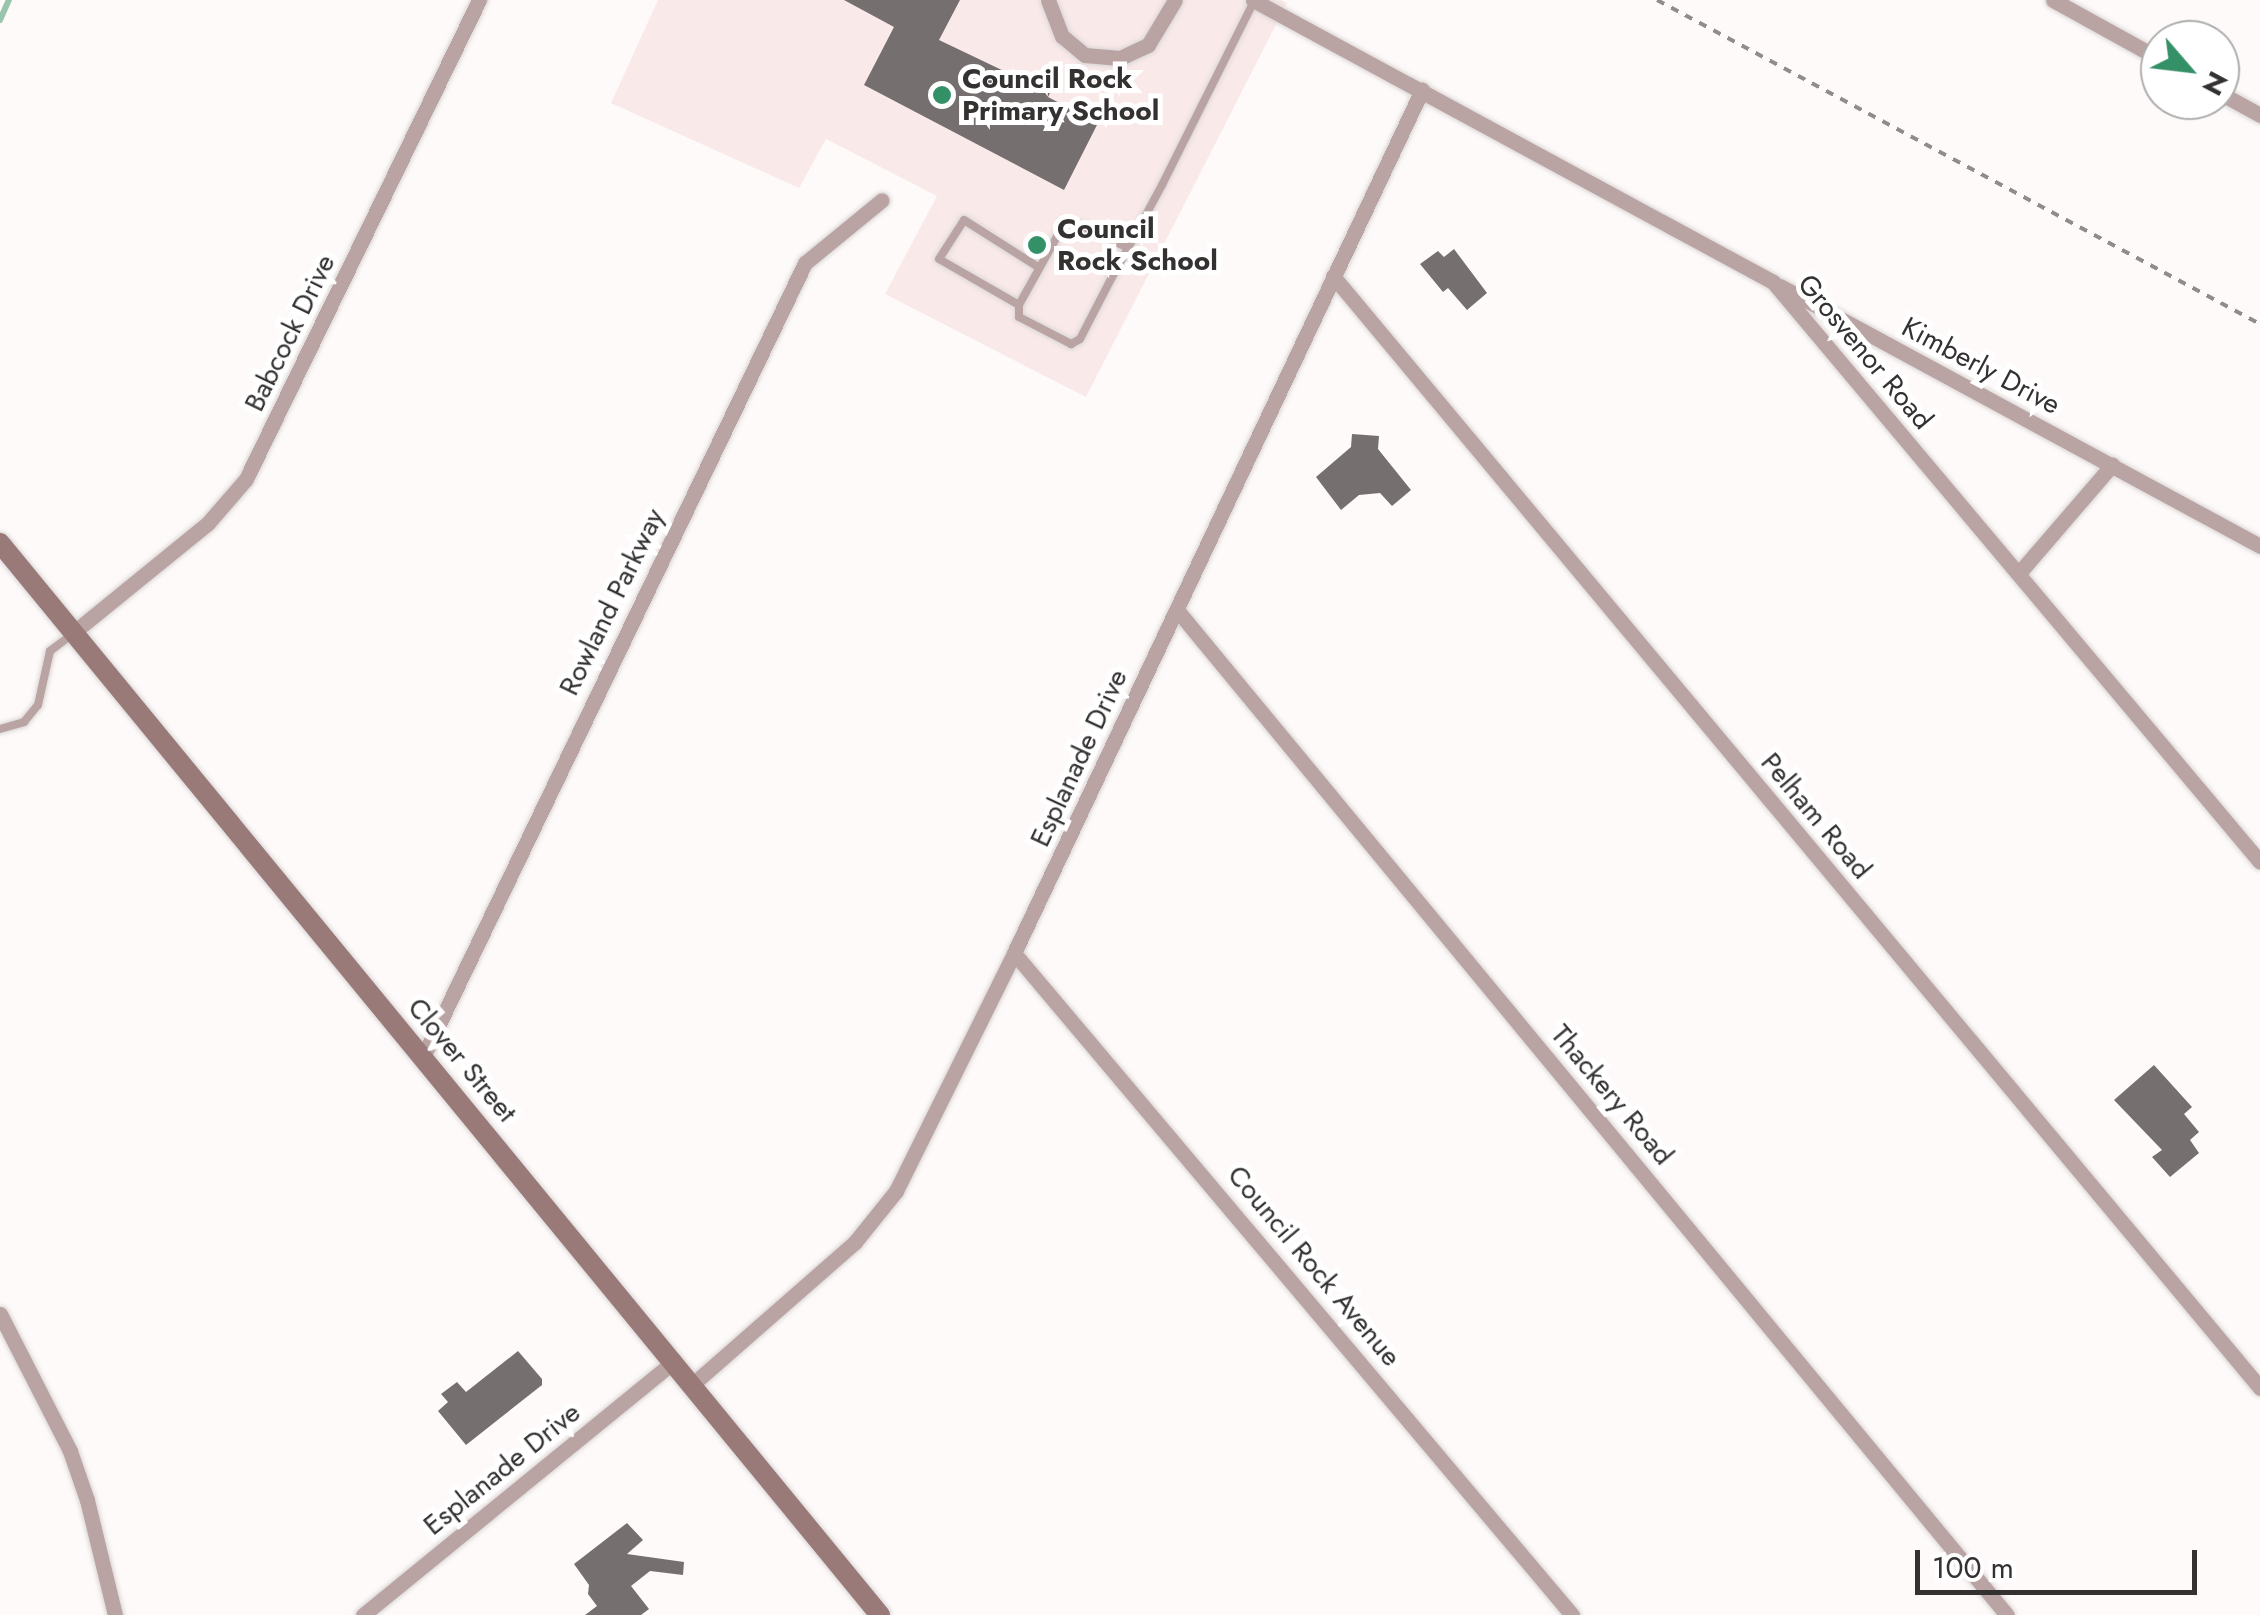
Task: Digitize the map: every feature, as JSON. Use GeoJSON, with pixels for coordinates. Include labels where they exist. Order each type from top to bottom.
{"type":"FeatureCollection","features":[{"type":"Feature","properties":{"kind":"main road","name":"Clover Street"},"geometry":{"type":"LineString","coordinates":[[0,543],[880,1615]]}},
{"type":"Feature","properties":{"kind":"street","name":"Babcock Drive"},"geometry":{"type":"LineString","coordinates":[[74,632],[192,538],[246,479],[479,0]]}},
{"type":"Feature","properties":{"kind":"street"},"geometry":{"type":"LineString","coordinates":[[1048,0],[1062,36],[1085,55],[1120,58],[1148,44],[1175,0]]}},
{"type":"Feature","properties":{"kind":"street","name":"Grosvenor Road"},"geometry":{"type":"LineString","coordinates":[[1254,0],[1773,282],[2260,862]]}},
{"type":"Feature","properties":{"kind":"street"},"geometry":{"type":"LineString","coordinates":[[2053,0],[2140,48]]}},
{"type":"Feature","properties":{"kind":"street","name":"Esplanade Drive"},"geometry":{"type":"LineString","coordinates":[[693,1384],[855,1242],[896,1191],[1014,952],[1422,90]]}},
{"type":"Feature","properties":{"kind":"street","name":"Rowland Parkway"},"geometry":{"type":"LineString","coordinates":[[424,1055],[806,263],[882,200]]}},
{"type":"Feature","properties":{"kind":"street","name":"Pelham Road"},"geometry":{"type":"LineString","coordinates":[[1333,276],[2260,1388]]}},
{"type":"Feature","properties":{"kind":"street","name":"Kimberly Drive"},"geometry":{"type":"LineString","coordinates":[[1773,282],[2260,546]]}},
{"type":"Feature","properties":{"kind":"street"},"geometry":{"type":"LineString","coordinates":[[2019,573],[2112,466]]}},
{"type":"Feature","properties":{"kind":"street","name":"Thackery Road"},"geometry":{"type":"LineString","coordinates":[[1177,610],[2007,1615]]}},
{"type":"Feature","properties":{"kind":"street","name":"Council Rock Avenue"},"geometry":{"type":"LineString","coordinates":[[1014,952],[1572,1615]]}},
{"type":"Feature","properties":{"kind":"street"},"geometry":{"type":"LineString","coordinates":[[0,1314],[70,1452],[87,1500],[115,1615]]}},
{"type":"Feature","properties":{"kind":"street","name":"Esplanade Drive"},"geometry":{"type":"LineString","coordinates":[[362,1615],[674,1361]]}},
{"type":"Feature","properties":{"kind":"lane"},"geometry":{"type":"LineString","coordinates":[[1128,248],[1082,226],[1064,224],[1019,305],[1019,317],[1071,344],[1080,339],[1128,248],[1254,0]]}},
{"type":"Feature","properties":{"kind":"lane"},"geometry":{"type":"LineString","coordinates":[[1019,305],[939,259],[964,220],[1038,267]]}},
{"type":"Feature","properties":{"kind":"lane"},"geometry":{"type":"LineString","coordinates":[[0,729],[24,722],[38,706],[50,651],[74,632]]}},
{"type":"Feature","properties":{"kind":"path"},"geometry":{"type":"LineString","coordinates":[[1657,0],[2260,324]]}},
{"type":"Feature","properties":{"kind":"shaded area","name":"Council Rock School"},"geometry":{"type":"Polygon","coordinates":[[[658,0],[1287,3],[1086,397],[885,294],[937,196],[826,139],[799,188],[611,103],[658,0]]]}},
{"type":"Feature","properties":{"kind":"building","name":"Council Rock Primary School"},"geometry":{"type":"Polygon","coordinates":[[[844,0],[960,0],[939,40],[1050,93],[1048,97],[1098,123],[1064,190],[864,85],[894,27],[844,0]]]}},
{"type":"Feature","properties":{"kind":"building"},"geometry":{"type":"Polygon","coordinates":[[[1454,249],[1487,293],[1467,310],[1448,288],[1443,292],[1420,264],[1438,251],[1444,257],[1454,249]]]}},
{"type":"Feature","properties":{"kind":"building"},"geometry":{"type":"Polygon","coordinates":[[[1352,434],[1379,436],[1378,449],[1411,490],[1392,506],[1380,493],[1359,495],[1341,510],[1316,477],[1351,447],[1352,434]]]}},
{"type":"Feature","properties":{"kind":"building"},"geometry":{"type":"Polygon","coordinates":[[[2154,1065],[2192,1107],[2184,1114],[2199,1132],[2190,1140],[2199,1153],[2170,1177],[2152,1157],[2162,1150],[2114,1100],[2154,1065]]]}},
{"type":"Feature","properties":{"kind":"building"},"geometry":{"type":"Polygon","coordinates":[[[518,1351],[542,1379],[542,1385],[466,1445],[438,1411],[448,1402],[441,1394],[457,1382],[466,1392],[518,1351]]]}},
{"type":"Feature","properties":{"kind":"building"},"geometry":{"type":"Polygon","coordinates":[[[627,1523],[643,1540],[627,1554],[684,1562],[683,1575],[650,1571],[631,1586],[649,1609],[641,1615],[585,1615],[597,1606],[588,1594],[589,1585],[574,1564],[627,1523]]]}},
{"type":"Feature","properties":{"kind":"waterway"},"geometry":{"type":"LineString","coordinates":[[0,20],[9,0]]}},
{"type":"Feature","properties":{"kind":"place","name":"Council Rock Primary School"},"geometry":{"type":"Point","coordinates":[942,95]}},
{"type":"Feature","properties":{"kind":"place","name":"Council Rock School"},"geometry":{"type":"Point","coordinates":[1037,245]}}]}
